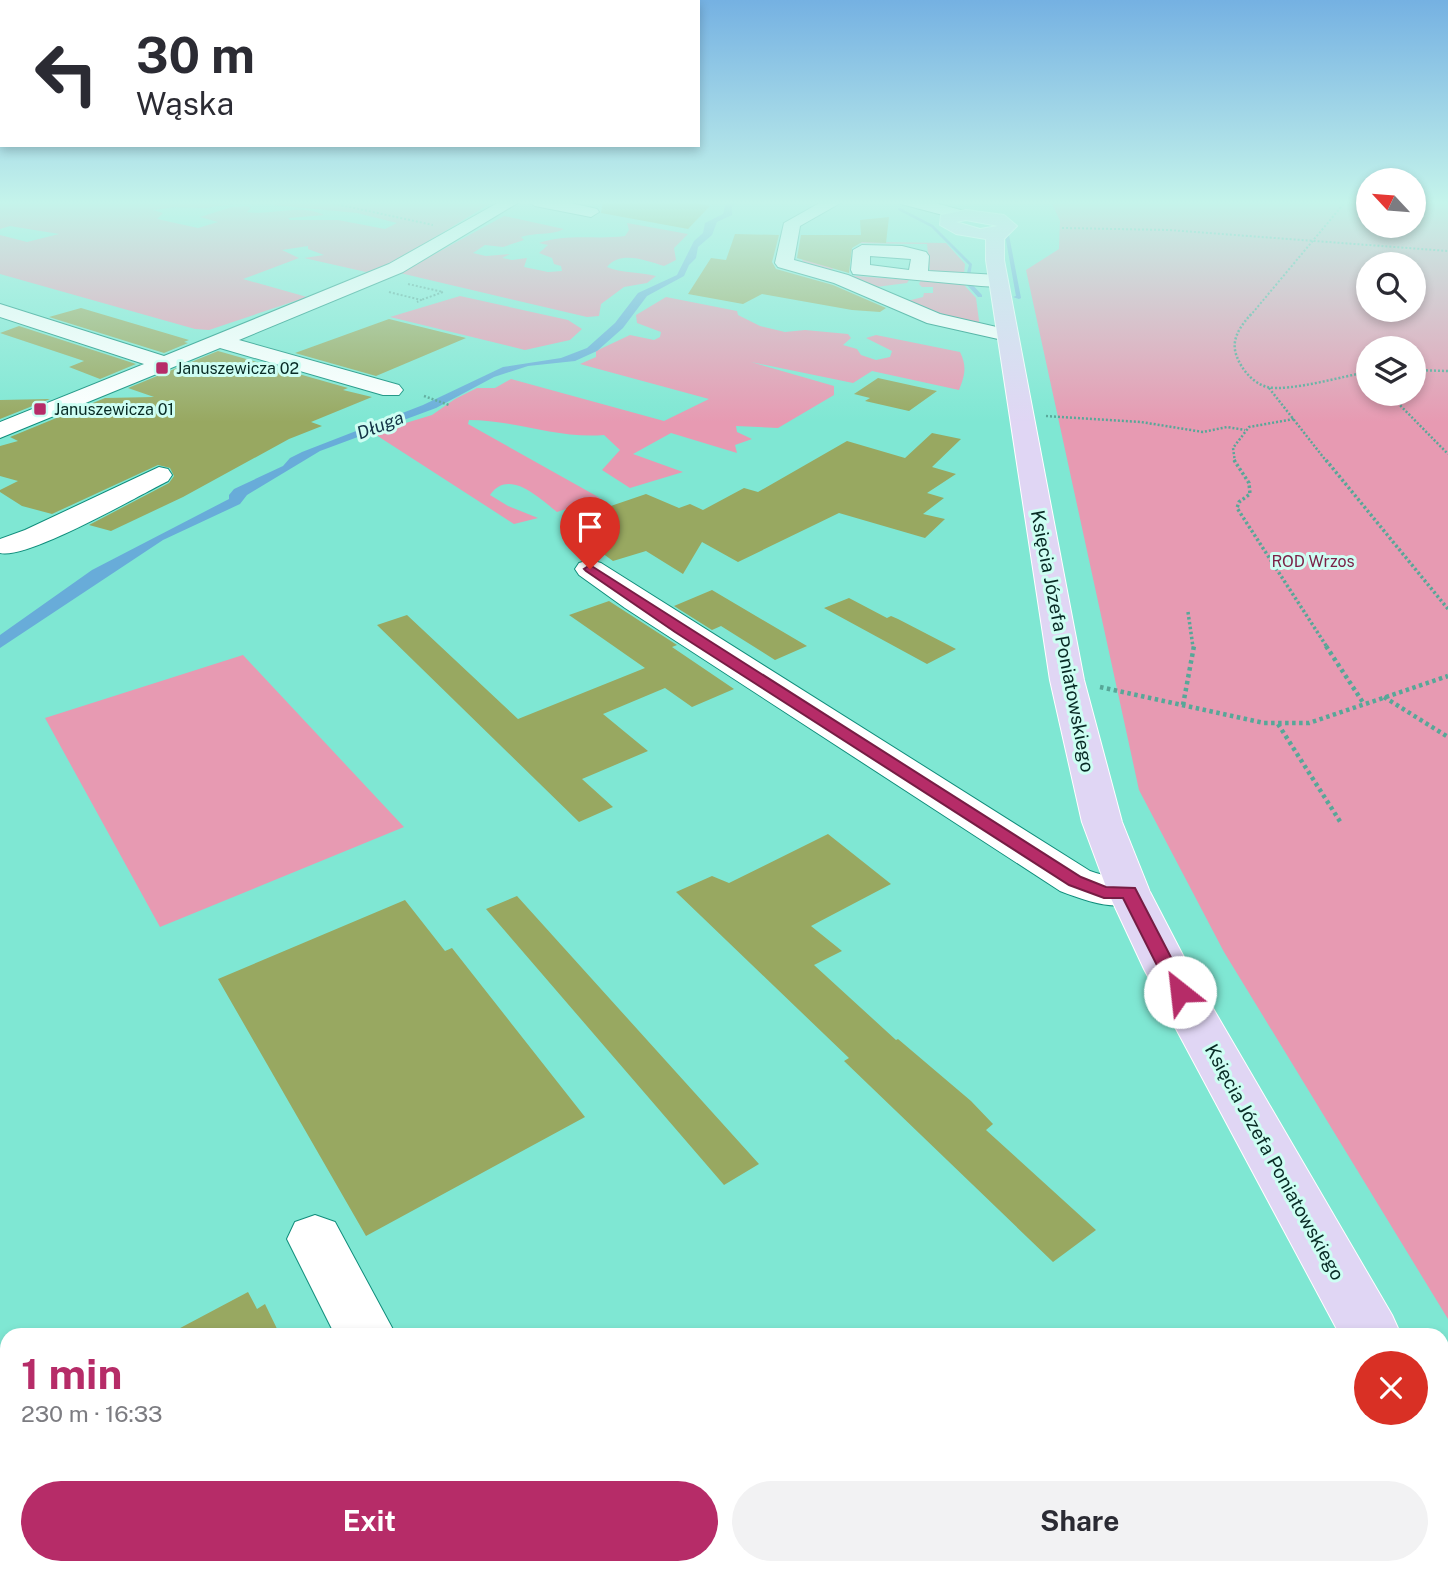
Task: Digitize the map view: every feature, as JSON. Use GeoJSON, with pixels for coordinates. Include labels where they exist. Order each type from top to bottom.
{"type":"FeatureCollection","features":[{"type":"Feature","properties":{"kind":"main road","name":"Księcia Józefa Poniatowskiego"},"geometry":{"type":"LineString","coordinates":[[1001,274],[1007,335],[1067,680],[1096,799],[1129,892],[1167,969],[1367,1328]]}},
{"type":"Feature","properties":{"kind":"street"},"geometry":{"type":"LineString","coordinates":[[0,431],[219,341],[259,320],[344,286],[384,274]]}},
{"type":"Feature","properties":{"kind":"street"},"geometry":{"type":"LineString","coordinates":[[825,274],[934,319],[1007,335]]}},
{"type":"Feature","properties":{"kind":"street"},"geometry":{"type":"LineString","coordinates":[[918,276],[922,274]]}},
{"type":"Feature","properties":{"kind":"street"},"geometry":{"type":"LineString","coordinates":[[0,310],[166,363]]}},
{"type":"Feature","properties":{"kind":"street"},"geometry":{"type":"LineString","coordinates":[[219,341],[391,390]]}},
{"type":"Feature","properties":{"kind":"street"},"geometry":{"type":"LineString","coordinates":[[2,545],[35,536],[159,475]]}},
{"type":"Feature","properties":{"kind":"street"},"geometry":{"type":"LineString","coordinates":[[590,569],[1075,881],[1104,892],[1129,892]]}},
{"type":"Feature","properties":{"kind":"street"},"geometry":{"type":"LineString","coordinates":[[315,1239],[362,1328]]}},
{"type":"Feature","properties":{"kind":"path"},"geometry":{"type":"LineString","coordinates":[[387,274],[443,292],[419,301],[387,292]]}},
{"type":"Feature","properties":{"kind":"path"},"geometry":{"type":"LineString","coordinates":[[1282,274],[1235,338],[1237,359],[1251,379],[1269,388],[1356,373]]}},
{"type":"Feature","properties":{"kind":"path"},"geometry":{"type":"LineString","coordinates":[[1426,370],[1448,371]]}},
{"type":"Feature","properties":{"kind":"path"},"geometry":{"type":"LineString","coordinates":[[1269,388],[1448,609]]}},
{"type":"Feature","properties":{"kind":"path"},"geometry":{"type":"LineString","coordinates":[[424,396],[449,405]]}},
{"type":"Feature","properties":{"kind":"path"},"geometry":{"type":"LineString","coordinates":[[1401,406],[1448,454]]}},
{"type":"Feature","properties":{"kind":"path"},"geometry":{"type":"LineString","coordinates":[[1021,415],[1102,418],[1203,432],[1227,427],[1245,430]]}},
{"type":"Feature","properties":{"kind":"path"},"geometry":{"type":"LineString","coordinates":[[1294,419],[1249,426],[1231,449],[1231,455],[1251,486],[1250,494],[1239,502],[1237,508],[1364,704]]}},
{"type":"Feature","properties":{"kind":"path"},"geometry":{"type":"LineString","coordinates":[[1183,705],[1194,643],[1188,612]]}},
{"type":"Feature","properties":{"kind":"path"},"geometry":{"type":"LineString","coordinates":[[1067,680],[1278,724],[1309,723],[1448,676]]}},
{"type":"Feature","properties":{"kind":"path"},"geometry":{"type":"LineString","coordinates":[[1384,697],[1448,737]]}},
{"type":"Feature","properties":{"kind":"path"},"geometry":{"type":"LineString","coordinates":[[1278,724],[1341,823]]}},
{"type":"Feature","properties":{"kind":"green space"},"geometry":{"type":"Polygon","coordinates":[[[2,274],[255,274],[243,279],[307,297],[209,330],[195,329],[2,274]]]}},
{"type":"Feature","properties":{"kind":"green space"},"geometry":{"type":"Polygon","coordinates":[[[406,274],[656,276],[647,283],[624,287],[601,304],[599,316],[587,317],[406,274]]]}},
{"type":"Feature","properties":{"kind":"green space"},"geometry":{"type":"Polygon","coordinates":[[[838,274],[909,280],[907,283],[868,288],[838,274]]]}},
{"type":"Feature","properties":{"kind":"green space","name":"ROD Wrzos"},"geometry":{"type":"Polygon","coordinates":[[[1027,274],[1356,274],[1356,322],[1426,322],[1426,274],[1448,274],[1448,1319],[1224,952],[1139,790],[1027,274]]]}},
{"type":"Feature","properties":{"kind":"green space"},"geometry":{"type":"Polygon","coordinates":[[[921,280],[967,283],[965,286],[976,298],[980,328],[907,301],[923,297],[924,293],[933,293],[933,287],[922,287],[919,284],[921,280]]]}},
{"type":"Feature","properties":{"kind":"green space"},"geometry":{"type":"Polygon","coordinates":[[[460,296],[568,320],[582,329],[570,340],[525,350],[390,317],[460,296]]]}},
{"type":"Feature","properties":{"kind":"green space"},"geometry":{"type":"Polygon","coordinates":[[[666,297],[737,311],[738,315],[760,326],[785,332],[805,330],[848,334],[851,338],[843,345],[857,349],[861,355],[876,360],[890,357],[892,351],[866,338],[876,335],[960,352],[964,366],[963,380],[959,390],[872,371],[853,383],[751,362],[834,386],[834,395],[778,428],[736,426],[737,432],[752,439],[735,445],[737,453],[671,433],[633,454],[683,472],[630,488],[602,470],[620,450],[604,435],[587,436],[469,420],[468,424],[600,498],[557,512],[524,488],[506,484],[490,495],[508,506],[538,518],[514,524],[373,433],[432,415],[477,388],[495,388],[511,379],[664,421],[709,399],[580,364],[596,357],[596,351],[630,335],[654,340],[660,337],[661,332],[637,323],[636,315],[666,297]]]}},
{"type":"Feature","properties":{"kind":"green space"},"geometry":{"type":"Polygon","coordinates":[[[243,655],[404,827],[160,927],[45,718],[243,655]]]}},
{"type":"Feature","properties":{"kind":"water","name":"Długa"},"geometry":{"type":"Polygon","coordinates":[[[685,274],[647,296],[623,328],[597,351],[575,361],[528,366],[494,377],[436,408],[320,451],[247,495],[240,504],[163,540],[0,648],[0,635],[92,570],[229,499],[234,489],[283,466],[290,458],[423,405],[503,367],[561,358],[587,348],[615,323],[638,293],[677,275],[685,274]]]}},
{"type":"Feature","properties":{"kind":"building"},"geometry":{"type":"Polygon","coordinates":[[[700,274],[795,274],[833,285],[886,308],[880,312],[852,310],[762,294],[743,304],[688,294],[700,274]]]}},
{"type":"Feature","properties":{"kind":"building"},"geometry":{"type":"Polygon","coordinates":[[[81,308],[189,340],[184,342],[188,343],[164,353],[49,317],[81,308]]]}},
{"type":"Feature","properties":{"kind":"building"},"geometry":{"type":"Polygon","coordinates":[[[389,319],[466,338],[376,376],[295,353],[389,319]]]}},
{"type":"Feature","properties":{"kind":"building"},"geometry":{"type":"Polygon","coordinates":[[[19,326],[136,364],[100,379],[69,367],[84,361],[0,333],[19,326]]]}},
{"type":"Feature","properties":{"kind":"building"},"geometry":{"type":"Polygon","coordinates":[[[218,351],[372,397],[311,422],[322,426],[289,439],[183,497],[111,531],[89,525],[169,483],[174,476],[170,468],[158,465],[52,514],[22,506],[0,492],[18,481],[0,476],[0,446],[18,441],[10,437],[105,398],[154,397],[128,388],[218,351]]]}},
{"type":"Feature","properties":{"kind":"building"},"geometry":{"type":"Polygon","coordinates":[[[878,378],[937,391],[909,411],[865,401],[870,398],[854,394],[878,378]]]}},
{"type":"Feature","properties":{"kind":"building"},"geometry":{"type":"Polygon","coordinates":[[[50,399],[0,419],[0,400],[50,399]]]}},
{"type":"Feature","properties":{"kind":"building"},"geometry":{"type":"Polygon","coordinates":[[[932,433],[961,439],[932,467],[956,474],[927,493],[944,498],[923,514],[945,519],[925,538],[839,513],[738,562],[702,542],[683,574],[646,551],[613,561],[561,523],[646,494],[679,508],[690,504],[703,510],[744,488],[758,492],[847,441],[905,458],[932,433]]]}},
{"type":"Feature","properties":{"kind":"building"},"geometry":{"type":"Polygon","coordinates":[[[712,590],[807,646],[775,660],[721,626],[712,630],[674,606],[712,590]]]}},
{"type":"Feature","properties":{"kind":"building"},"geometry":{"type":"Polygon","coordinates":[[[849,598],[887,618],[891,616],[898,619],[956,649],[927,664],[824,608],[849,598]]]}},
{"type":"Feature","properties":{"kind":"building"},"geometry":{"type":"Polygon","coordinates":[[[609,601],[677,645],[672,647],[734,689],[692,707],[665,688],[603,714],[648,751],[582,779],[613,807],[579,822],[377,625],[407,615],[518,719],[645,668],[569,615],[609,601]]]}},
{"type":"Feature","properties":{"kind":"building"},"geometry":{"type":"Polygon","coordinates":[[[828,834],[891,884],[811,926],[842,951],[814,965],[896,1040],[971,1101],[993,1124],[986,1130],[1096,1230],[1053,1262],[844,1061],[849,1058],[676,892],[712,876],[729,883],[828,834]]]}},
{"type":"Feature","properties":{"kind":"building"},"geometry":{"type":"Polygon","coordinates":[[[517,896],[759,1164],[724,1185],[486,909],[517,896]]]}},
{"type":"Feature","properties":{"kind":"building"},"geometry":{"type":"Polygon","coordinates":[[[405,900],[445,951],[452,948],[585,1117],[366,1236],[218,979],[405,900]]]}},
{"type":"Feature","properties":{"kind":"building"},"geometry":{"type":"Polygon","coordinates":[[[248,1292],[257,1309],[265,1304],[277,1328],[180,1328],[248,1292]]]}},
{"type":"Feature","properties":{"kind":"waterway"},"geometry":{"type":"LineString","coordinates":[[1015,274],[1019,298],[1015,297]]}},
{"type":"Feature","properties":{"kind":"waterway"},"geometry":{"type":"LineString","coordinates":[[969,284],[980,296]]}},
{"type":"Feature","properties":{"kind":"place","name":"Januszewicza 02"},"geometry":{"type":"Point","coordinates":[162,368]}},
{"type":"Feature","properties":{"kind":"place","name":"Januszewicza 01"},"geometry":{"type":"Point","coordinates":[40,409]}},
{"type":"Feature","properties":{"kind":"route"},"geometry":{"type":"LineString","coordinates":[[590,569],[1075,881],[1104,892],[1129,892],[1180,992]]}}]}
